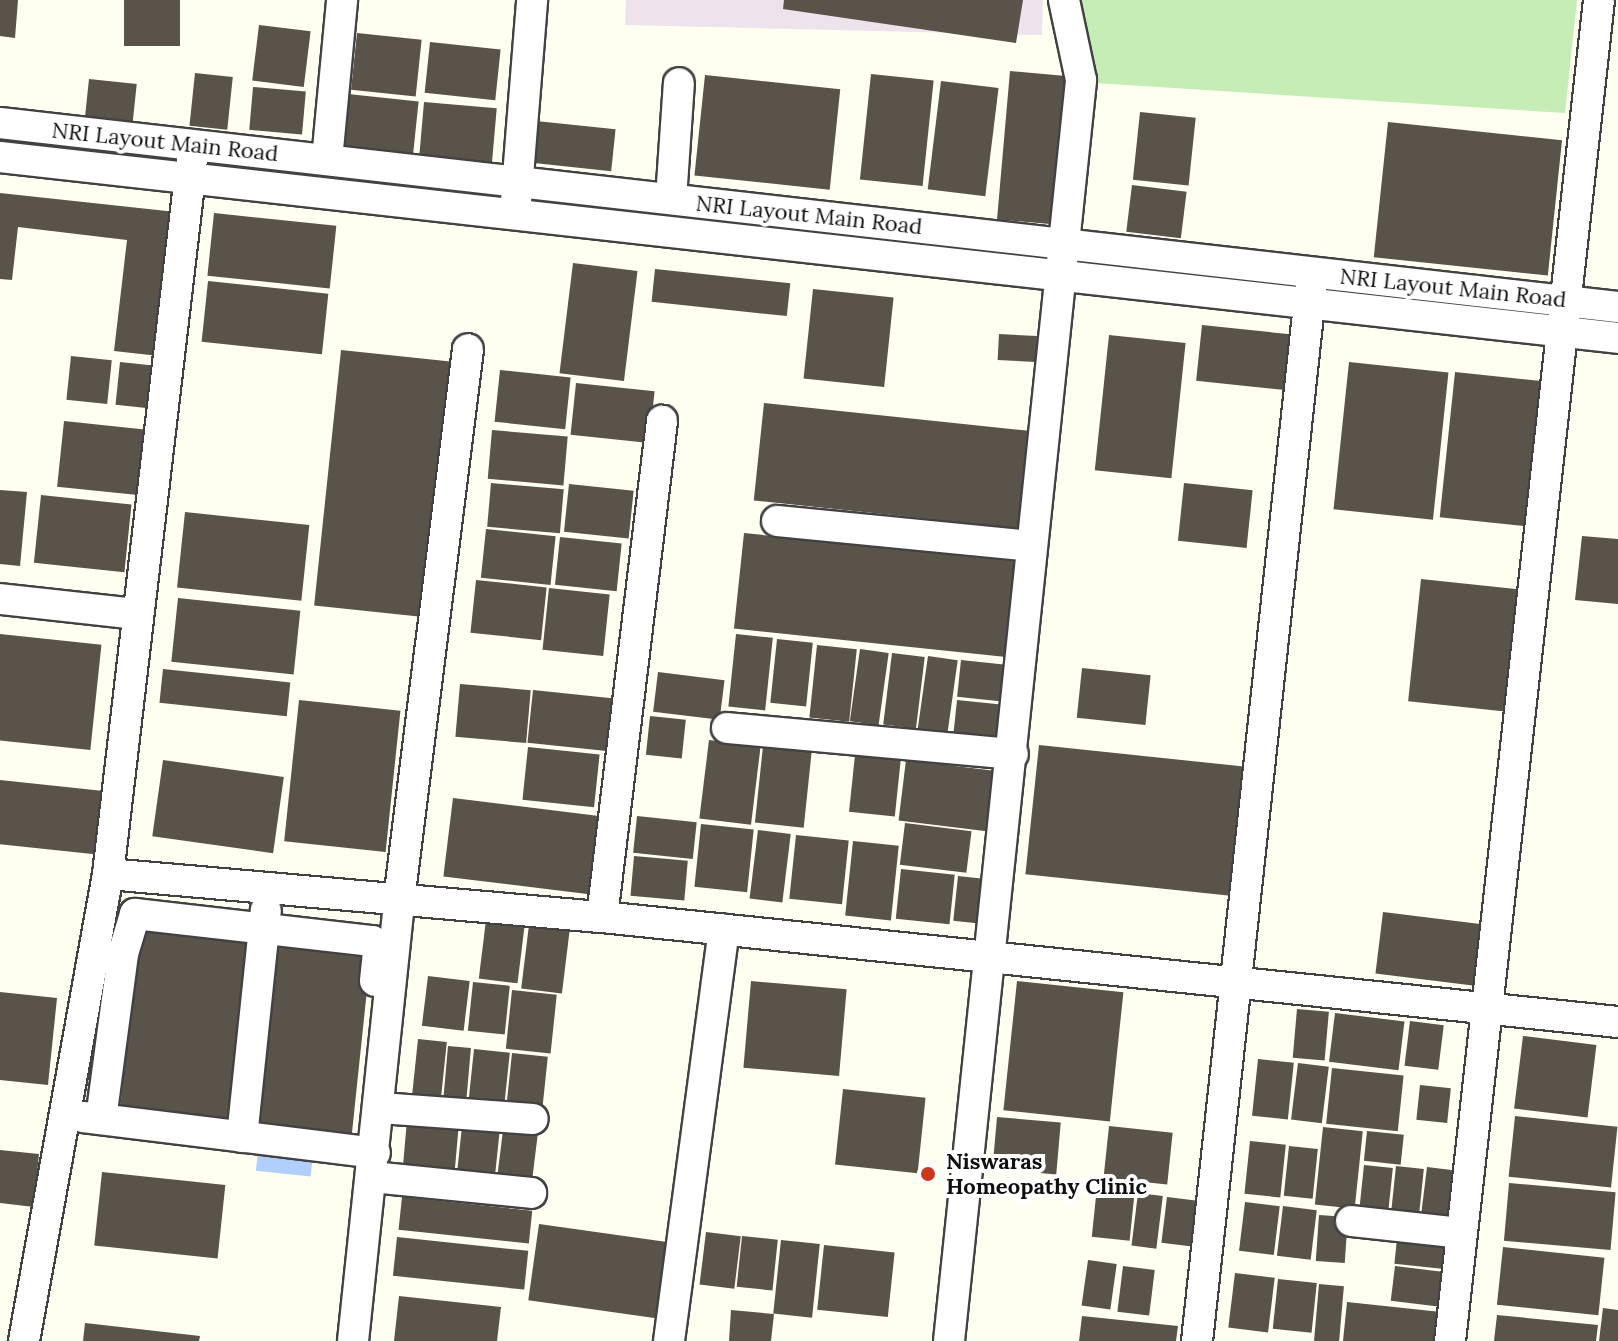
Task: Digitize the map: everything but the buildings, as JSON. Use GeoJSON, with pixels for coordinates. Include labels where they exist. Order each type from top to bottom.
{"type":"FeatureCollection","features":[{"type":"Feature","properties":{"kind":"street"},"geometry":{"type":"LineString","coordinates":[[327,160],[342,0]]}},
{"type":"Feature","properties":{"kind":"street"},"geometry":{"type":"LineString","coordinates":[[515,215],[532,0]]}},
{"type":"Feature","properties":{"kind":"street"},"geometry":{"type":"LineString","coordinates":[[949,1341],[1013,754],[1060,243],[1081,80],[1064,0]]}},
{"type":"Feature","properties":{"kind":"street"},"geometry":{"type":"LineString","coordinates":[[1450,1341],[1599,0]]}},
{"type":"Feature","properties":{"kind":"street"},"geometry":{"type":"LineString","coordinates":[[671,199],[679,83]]}},
{"type":"Feature","properties":{"kind":"street","name":"NRI Layout Main Road"},"geometry":{"type":"LineString","coordinates":[[0,123],[1618,307]]}},
{"type":"Feature","properties":{"kind":"street"},"geometry":{"type":"LineString","coordinates":[[24,1341],[75,1061],[98,1025],[110,953],[108,874],[136,614],[194,145]]}},
{"type":"Feature","properties":{"kind":"street","name":"NRI Layout Main Road"},"geometry":{"type":"LineString","coordinates":[[0,157],[1618,338]]}},
{"type":"Feature","properties":{"kind":"street"},"geometry":{"type":"LineString","coordinates":[[1197,1341],[1313,272]]}},
{"type":"Feature","properties":{"kind":"street"},"geometry":{"type":"LineString","coordinates":[[353,1341],[381,1004],[399,900],[468,349]]}},
{"type":"Feature","properties":{"kind":"street"},"geometry":{"type":"LineString","coordinates":[[602,917],[662,421]]}},
{"type":"Feature","properties":{"kind":"street"},"geometry":{"type":"LineString","coordinates":[[777,521],[1031,546]]}},
{"type":"Feature","properties":{"kind":"street"},"geometry":{"type":"LineString","coordinates":[[0,599],[136,614]]}},
{"type":"Feature","properties":{"kind":"street"},"geometry":{"type":"LineString","coordinates":[[727,728],[1013,754]]}},
{"type":"Feature","properties":{"kind":"street"},"geometry":{"type":"LineString","coordinates":[[108,874],[602,917],[1618,1022]]}},
{"type":"Feature","properties":{"kind":"street"},"geometry":{"type":"LineString","coordinates":[[242,1137],[268,888]]}},
{"type":"Feature","properties":{"kind":"street"},"geometry":{"type":"LineString","coordinates":[[110,953],[129,919],[137,913],[372,941],[378,952],[381,1004]]}},
{"type":"Feature","properties":{"kind":"street"},"geometry":{"type":"LineString","coordinates":[[669,1341],[724,930]]}},
{"type":"Feature","properties":{"kind":"street"},"geometry":{"type":"LineString","coordinates":[[98,1025],[109,1065],[101,1119]]}},
{"type":"Feature","properties":{"kind":"street"},"geometry":{"type":"LineString","coordinates":[[75,1061],[109,1065]]}},
{"type":"Feature","properties":{"kind":"street"},"geometry":{"type":"LineString","coordinates":[[377,1074],[533,1119]]}},
{"type":"Feature","properties":{"kind":"street"},"geometry":{"type":"LineString","coordinates":[[65,1114],[242,1137],[531,1193]]}},
{"type":"Feature","properties":{"kind":"street"},"geometry":{"type":"LineString","coordinates":[[1351,1221],[1461,1233]]}},
{"type":"Feature","properties":{"kind":"shaded area"},"geometry":{"type":"Polygon","coordinates":[[[626,0],[1043,0],[1042,35],[625,25],[626,0]]]}},
{"type":"Feature","properties":{"kind":"green space"},"geometry":{"type":"Polygon","coordinates":[[[1078,0],[1577,0],[1565,113],[1095,83],[1078,0]]]}},
{"type":"Feature","properties":{"kind":"water"},"geometry":{"type":"Polygon","coordinates":[[[259,1141],[314,1147],[311,1177],[256,1171],[259,1141]]]}},
{"type":"Feature","properties":{"kind":"place","name":"Niswaras Homeopathy Clinic"},"geometry":{"type":"Point","coordinates":[928,1174]}}]}
